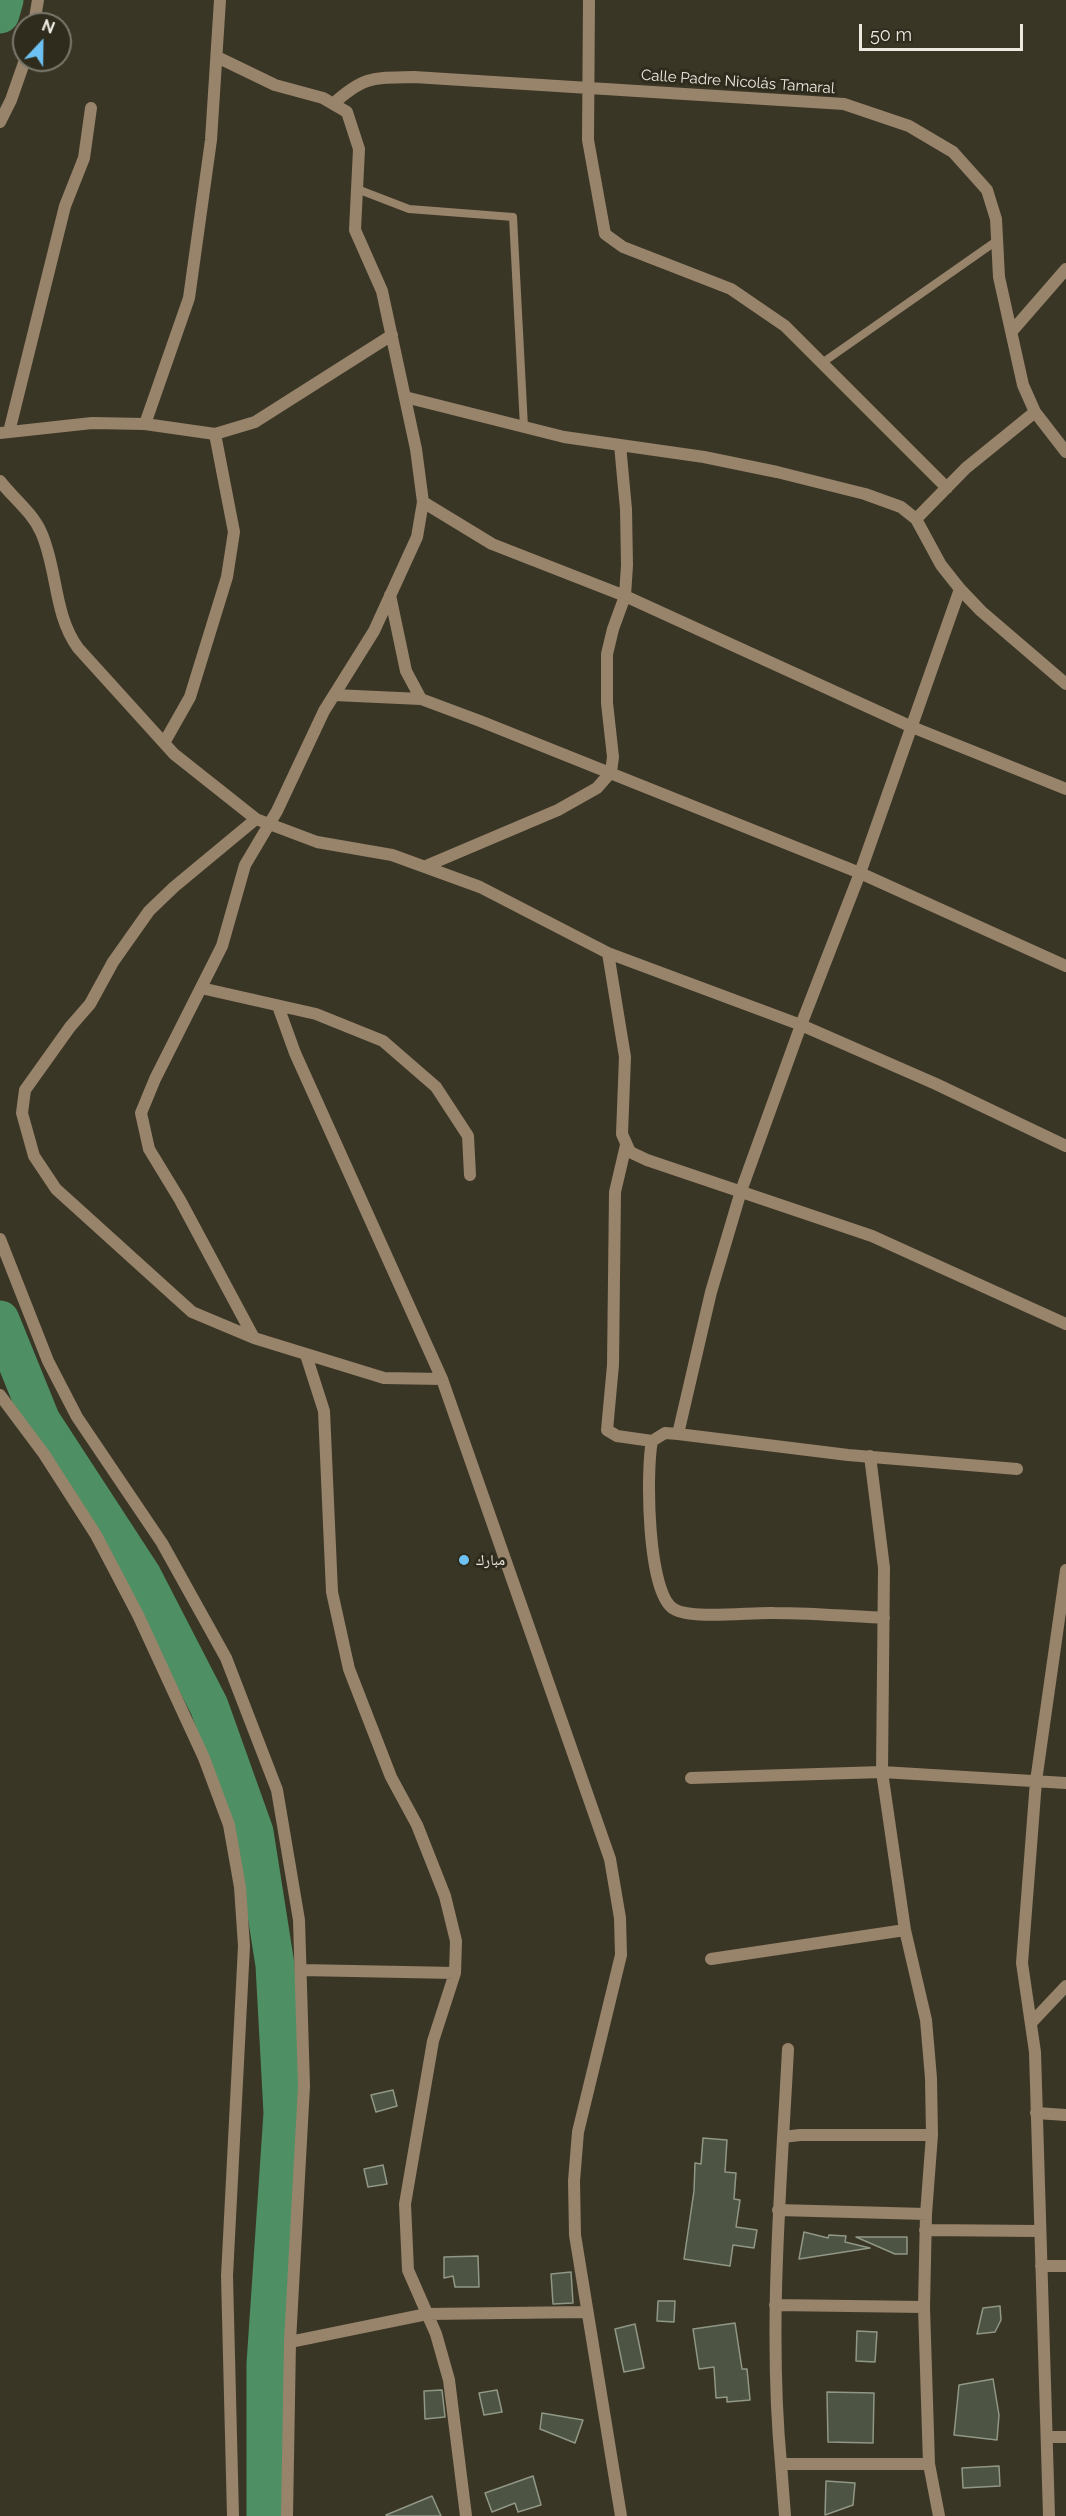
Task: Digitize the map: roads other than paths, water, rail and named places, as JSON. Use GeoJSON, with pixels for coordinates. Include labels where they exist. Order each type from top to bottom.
{"type":"FeatureCollection","features":[{"type":"Feature","properties":{"kind":"street"},"geometry":{"type":"LineString","coordinates":[[145,424],[189,298],[211,140],[220,0]]}},
{"type":"Feature","properties":{"kind":"street"},"geometry":{"type":"LineString","coordinates":[[588,0],[588,140],[605,234],[623,247],[731,289],[784,326],[947,488]]}},
{"type":"Feature","properties":{"kind":"street"},"geometry":{"type":"LineString","coordinates":[[217,57],[275,85],[323,98],[347,112],[359,149],[355,230],[382,291],[405,397],[423,502],[417,537],[374,632],[334,694],[270,824],[245,865],[222,946],[154,1079],[141,1113],[149,1149],[180,1200],[254,1338]]}},
{"type":"Feature","properties":{"kind":"street"},"geometry":{"type":"LineString","coordinates":[[0,122],[20,72]]}},
{"type":"Feature","properties":{"kind":"street","name":"Calle Padre Nicolás Tamaral"},"geometry":{"type":"LineString","coordinates":[[333,104],[352,87],[369,79],[414,77],[844,104],[909,126],[953,152],[987,190],[996,219],[995,242],[999,277],[1013,330],[1023,386],[1035,412],[1066,452]]}},
{"type":"Feature","properties":{"kind":"street"},"geometry":{"type":"LineString","coordinates":[[91,108],[84,158],[65,206],[4,433],[92,423],[145,424],[215,434],[255,422],[392,335]]}},
{"type":"Feature","properties":{"kind":"street"},"geometry":{"type":"LineString","coordinates":[[1013,330],[1066,269]]}},
{"type":"Feature","properties":{"kind":"street"},"geometry":{"type":"LineString","coordinates":[[405,397],[564,437],[704,457],[788,475],[865,494],[901,507],[916,519],[941,565],[981,611],[1066,684]]}},
{"type":"Feature","properties":{"kind":"street"},"geometry":{"type":"LineString","coordinates":[[916,519],[947,488],[1035,412]]}},
{"type":"Feature","properties":{"kind":"street"},"geometry":{"type":"LineString","coordinates":[[164,743],[190,698],[227,577],[234,532],[215,434]]}},
{"type":"Feature","properties":{"kind":"street"},"geometry":{"type":"LineString","coordinates":[[426,866],[558,810],[597,788],[611,772],[613,757],[607,703],[607,654],[625,596],[628,543],[620,445]]}},
{"type":"Feature","properties":{"kind":"street"},"geometry":{"type":"LineString","coordinates":[[0,481],[26,510],[40,532],[61,618],[68,634],[174,754],[256,819],[317,842],[376,851],[426,866],[500,897],[608,953],[801,1025],[936,1084],[1066,1146]]}},
{"type":"Feature","properties":{"kind":"street"},"geometry":{"type":"LineString","coordinates":[[423,502],[492,544],[625,596],[912,727],[1066,789]]}},
{"type":"Feature","properties":{"kind":"street"},"geometry":{"type":"LineString","coordinates":[[678,1434],[711,1292],[741,1191],[801,1025],[860,873],[960,588]]}},
{"type":"Feature","properties":{"kind":"street"},"geometry":{"type":"LineString","coordinates":[[390,595],[406,671],[421,699]]}},
{"type":"Feature","properties":{"kind":"street"},"geometry":{"type":"LineString","coordinates":[[334,694],[421,699],[611,772],[860,873],[1066,966]]}},
{"type":"Feature","properties":{"kind":"street"},"geometry":{"type":"LineString","coordinates":[[256,819],[174,887],[149,911],[113,962],[90,1004],[70,1027],[26,1090],[22,1113],[34,1156],[56,1189],[192,1312],[254,1338],[384,1378],[442,1379]]}},
{"type":"Feature","properties":{"kind":"street"},"geometry":{"type":"LineString","coordinates":[[608,953],[625,1057],[621,1118],[626,1145],[615,1192],[613,1365],[607,1430],[617,1436],[652,1441],[664,1433],[678,1434],[870,1456],[1017,1468]]}},
{"type":"Feature","properties":{"kind":"street"},"geometry":{"type":"LineString","coordinates":[[201,988],[316,1014],[383,1041],[436,1087],[468,1136],[470,1175]]}},
{"type":"Feature","properties":{"kind":"street"},"geometry":{"type":"LineString","coordinates":[[278,1006],[295,1053],[442,1379],[610,1859],[620,1918],[621,1955],[578,2132],[575,2235],[621,2516]]}},
{"type":"Feature","properties":{"kind":"street"},"geometry":{"type":"LineString","coordinates":[[626,1145],[637,1156],[872,1236],[1066,1324]]}},
{"type":"Feature","properties":{"kind":"street"},"geometry":{"type":"LineString","coordinates":[[0,1239],[48,1361],[77,1417],[162,1543],[226,1659],[277,1790],[299,1920],[304,2086],[290,2342],[287,2516]]}},
{"type":"Feature","properties":{"kind":"street"},"geometry":{"type":"LineString","coordinates":[[306,1355],[324,1411],[332,1592],[350,1669],[391,1777],[417,1825],[445,1896],[456,1941],[455,1973],[433,2041],[405,2204],[408,2270],[427,2314],[449,2380],[466,2516]]}},
{"type":"Feature","properties":{"kind":"street"},"geometry":{"type":"LineString","coordinates":[[0,1395],[45,1454],[96,1536],[117,1575],[204,1758],[229,1825],[240,1887],[244,1946],[227,2276],[232,2516]]}},
{"type":"Feature","properties":{"kind":"street"},"geometry":{"type":"LineString","coordinates":[[652,1441],[652,1551],[660,1591],[665,1602],[674,1610],[706,1614],[774,1613],[884,1618]]}},
{"type":"Feature","properties":{"kind":"street"},"geometry":{"type":"LineString","coordinates":[[870,1456],[884,1568],[882,1772],[905,1930],[926,2020],[932,2135],[926,2214],[924,2307],[929,2464],[939,2516]]}},
{"type":"Feature","properties":{"kind":"street"},"geometry":{"type":"LineString","coordinates":[[1049,2516],[1032,2022],[1022,1963],[1036,1781],[1066,1570]]}},
{"type":"Feature","properties":{"kind":"street"},"geometry":{"type":"LineString","coordinates":[[691,1778],[882,1772],[1066,1783]]}},
{"type":"Feature","properties":{"kind":"street"},"geometry":{"type":"LineString","coordinates":[[711,1959],[905,1930]]}},
{"type":"Feature","properties":{"kind":"street"},"geometry":{"type":"LineString","coordinates":[[301,1970],[455,1973]]}},
{"type":"Feature","properties":{"kind":"street"},"geometry":{"type":"LineString","coordinates":[[1032,2022],[1066,1986]]}},
{"type":"Feature","properties":{"kind":"street"},"geometry":{"type":"LineString","coordinates":[[785,2516],[776,2405],[775,2305],[778,2210],[788,2049]]}},
{"type":"Feature","properties":{"kind":"street"},"geometry":{"type":"LineString","coordinates":[[1036,2113],[1066,2115]]}},
{"type":"Feature","properties":{"kind":"street"},"geometry":{"type":"LineString","coordinates":[[783,2137],[932,2135]]}},
{"type":"Feature","properties":{"kind":"street"},"geometry":{"type":"LineString","coordinates":[[778,2210],[926,2214]]}},
{"type":"Feature","properties":{"kind":"street"},"geometry":{"type":"LineString","coordinates":[[926,2230],[1040,2230]]}},
{"type":"Feature","properties":{"kind":"street"},"geometry":{"type":"LineString","coordinates":[[1041,2266],[1066,2266]]}},
{"type":"Feature","properties":{"kind":"street"},"geometry":{"type":"LineString","coordinates":[[775,2305],[924,2307]]}},
{"type":"Feature","properties":{"kind":"street"},"geometry":{"type":"LineString","coordinates":[[290,2342],[427,2314],[587,2312]]}},
{"type":"Feature","properties":{"kind":"street"},"geometry":{"type":"LineString","coordinates":[[1048,2437],[1066,2438]]}},
{"type":"Feature","properties":{"kind":"street"},"geometry":{"type":"LineString","coordinates":[[781,2464],[929,2464]]}},
{"type":"Feature","properties":{"kind":"lane"},"geometry":{"type":"LineString","coordinates":[[357,189],[409,209],[513,217],[524,427]]}},
{"type":"Feature","properties":{"kind":"lane"},"geometry":{"type":"LineString","coordinates":[[822,363],[995,242]]}},
{"type":"Feature","properties":{"kind":"waterway"},"geometry":{"type":"LineString","coordinates":[[0,14],[4,0]]}},
{"type":"Feature","properties":{"kind":"waterway"},"geometry":{"type":"LineString","coordinates":[[0,1320],[41,1421],[142,1576],[209,1706],[254,1832],[275,1965],[283,2113],[266,2364],[266,2516]]}},
{"type":"Feature","properties":{"kind":"place","name":"مبارك"},"geometry":{"type":"Point","coordinates":[464,1560]}}]}
